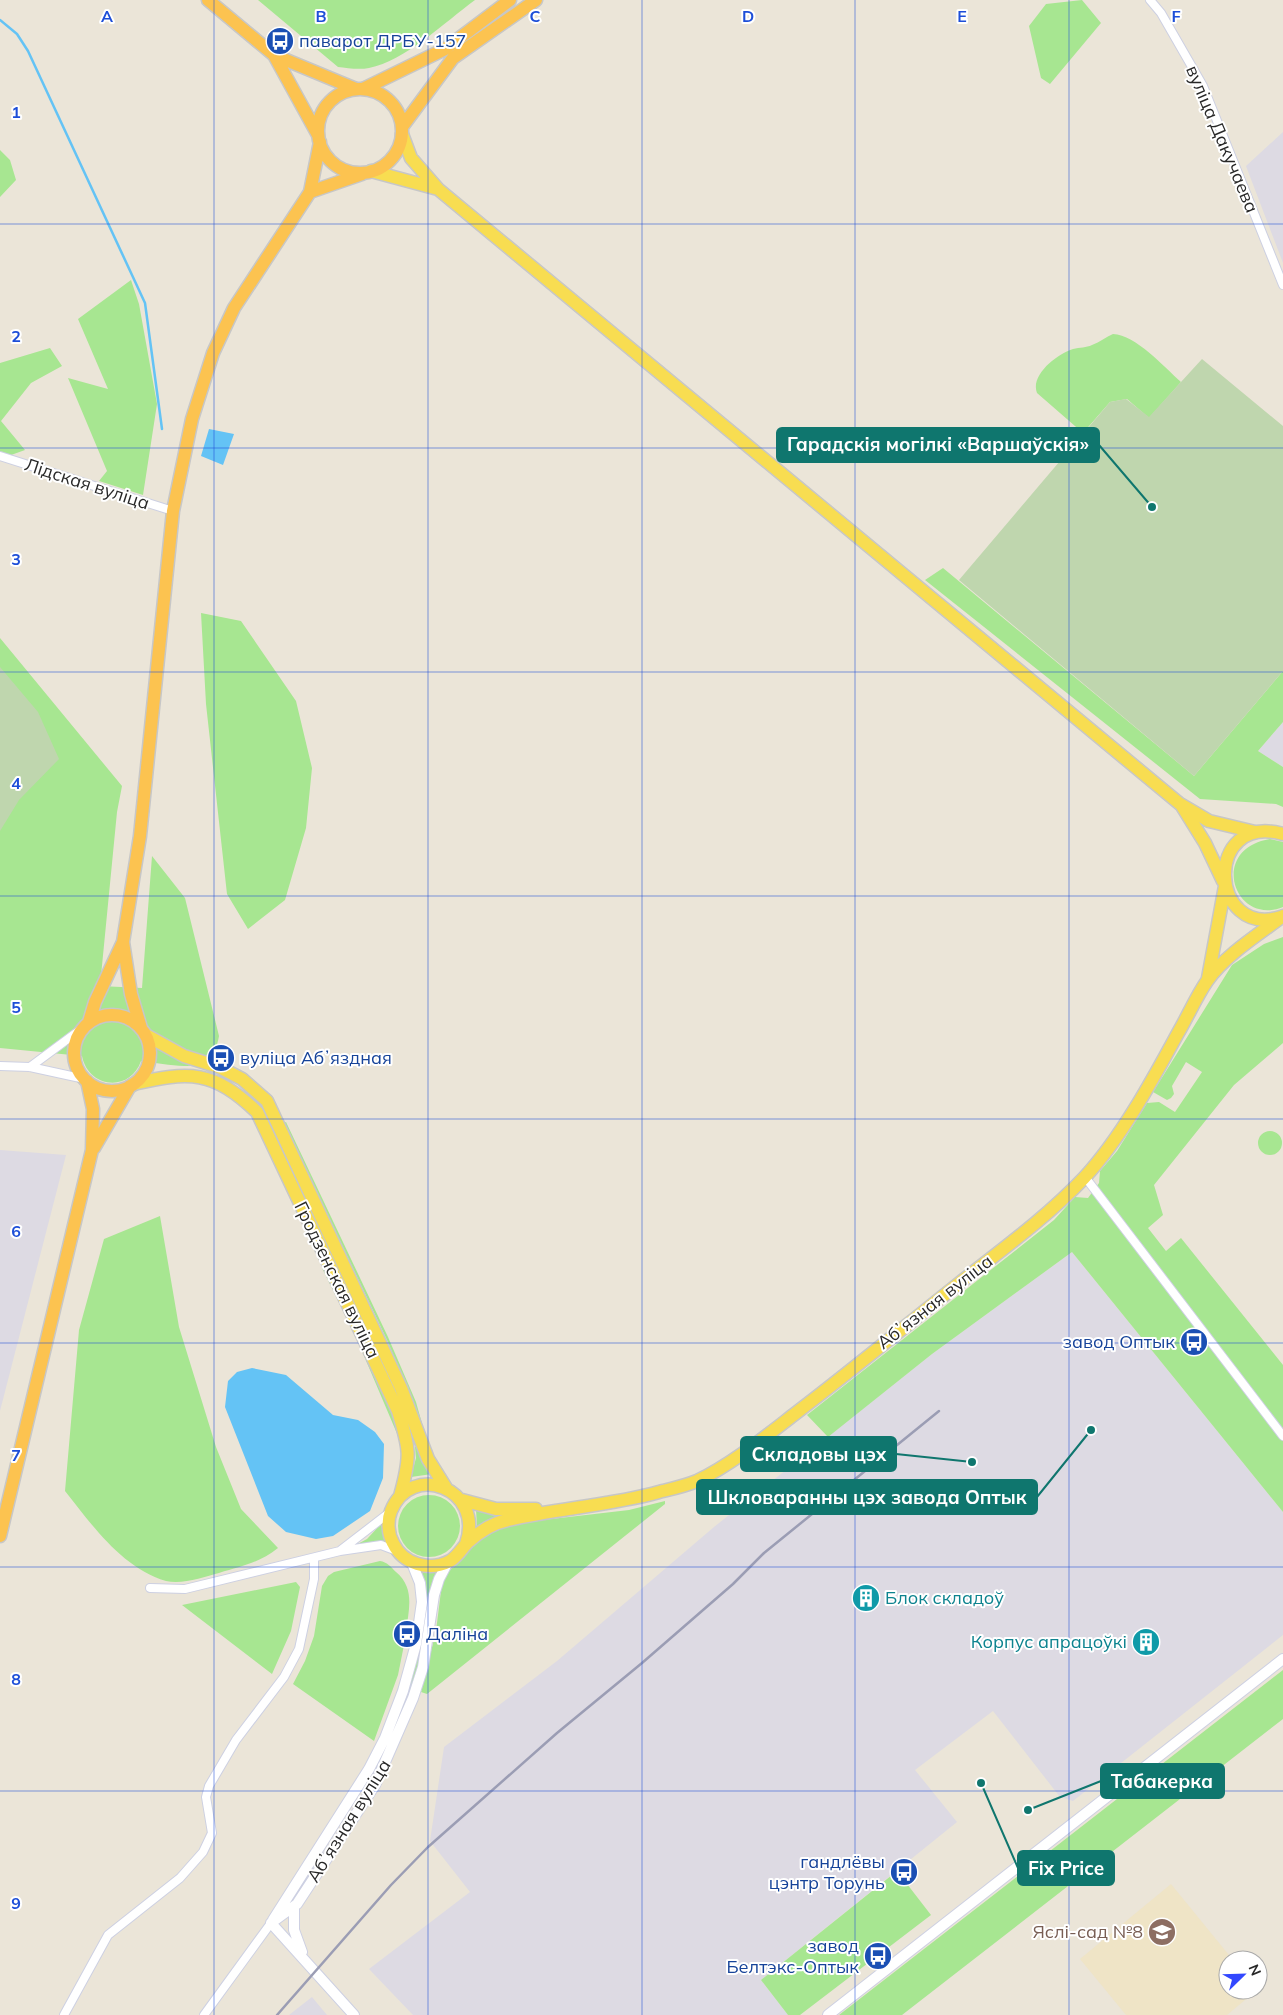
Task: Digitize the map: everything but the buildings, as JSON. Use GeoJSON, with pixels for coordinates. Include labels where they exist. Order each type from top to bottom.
{"type":"FeatureCollection","features":[{"type":"Feature","properties":{"kind":"highway"},"geometry":{"type":"LineString","coordinates":[[208,0],[274,55],[360,89],[377,93],[390,101],[398,113],[402,131]]}},
{"type":"Feature","properties":{"kind":"highway"},"geometry":{"type":"LineString","coordinates":[[0,1536],[92,1150],[93,1109],[86,1080],[77,1067],[74,1053],[76,1039],[87,1024],[95,1002],[123,942],[140,836],[173,511],[192,419],[213,352],[234,308],[310,192],[322,114],[330,102],[342,93],[360,89],[445,49],[510,0]]}},
{"type":"Feature","properties":{"kind":"highway"},"geometry":{"type":"LineString","coordinates":[[310,192],[384,165],[395,155],[402,131],[452,58],[536,0]]}},
{"type":"Feature","properties":{"kind":"highway"},"geometry":{"type":"LineString","coordinates":[[274,55],[326,155],[336,166],[350,172],[368,172]]}},
{"type":"Feature","properties":{"kind":"highway"},"geometry":{"type":"LineString","coordinates":[[92,1150],[131,1085],[140,1078],[149,1062],[150,1053],[131,994],[123,942]]}},
{"type":"Feature","properties":{"kind":"highway"},"geometry":{"type":"LineString","coordinates":[[87,1024],[102,1016],[116,1015],[130,1019],[144,1032]]}},
{"type":"Feature","properties":{"kind":"highway"},"geometry":{"type":"LineString","coordinates":[[86,1080],[108,1090],[131,1085]]}},
{"type":"Feature","properties":{"kind":"main road"},"geometry":{"type":"LineString","coordinates":[[402,131],[411,158],[438,189],[1180,804],[1209,821],[1255,832],[1269,831],[1283,834]]}},
{"type":"Feature","properties":{"kind":"main road"},"geometry":{"type":"LineString","coordinates":[[368,172],[438,189]]}},
{"type":"Feature","properties":{"kind":"main road"},"geometry":{"type":"LineString","coordinates":[[1180,804],[1204,843],[1232,901],[1244,912],[1266,919],[1283,916]]}},
{"type":"Feature","properties":{"kind":"main road","name":"Абʼязная вуліца"},"geometry":{"type":"LineString","coordinates":[[1208,978],[1225,886],[1224,872],[1226,859],[1233,847],[1243,838],[1255,832]]}},
{"type":"Feature","properties":{"kind":"main road","name":"Абʼязная вуліца"},"geometry":{"type":"LineString","coordinates":[[448,1562],[486,1528],[505,1520],[568,1508],[623,1502],[694,1482],[716,1470],[796,1413],[1043,1217],[1085,1177],[1114,1140],[1129,1116],[1208,978],[1241,948],[1283,916]]}},
{"type":"Feature","properties":{"kind":"main road","name":"Гродзенская вуліца"},"geometry":{"type":"LineString","coordinates":[[144,1032],[184,1056],[219,1067],[242,1079],[267,1101],[401,1388],[428,1459],[446,1488]]}},
{"type":"Feature","properties":{"kind":"main road","name":"Гродзенская вуліца"},"geometry":{"type":"LineString","coordinates":[[131,1085],[177,1075],[202,1078],[221,1083],[238,1094],[257,1112],[266,1127],[326,1260],[394,1402],[408,1446],[409,1465],[400,1496]]}},
{"type":"Feature","properties":{"kind":"main road"},"geometry":{"type":"LineString","coordinates":[[446,1488],[430,1484],[414,1487],[400,1496],[391,1511],[390,1532],[397,1551],[412,1563],[430,1566],[448,1562]]}},
{"type":"Feature","properties":{"kind":"main road","name":"Абʼязная вуліца"},"geometry":{"type":"LineString","coordinates":[[446,1488],[462,1500],[496,1509],[568,1508]]}},
{"type":"Feature","properties":{"kind":"main road"},"geometry":{"type":"LineString","coordinates":[[462,1500],[470,1522],[466,1544]]}},
{"type":"Feature","properties":{"kind":"street","name":"вуліца Дакучаева"},"geometry":{"type":"LineString","coordinates":[[1150,0],[1161,13],[1203,86],[1283,285]]}},
{"type":"Feature","properties":{"kind":"street","name":"Лідская вуліца"},"geometry":{"type":"LineString","coordinates":[[0,456],[173,511]]}},
{"type":"Feature","properties":{"kind":"street"},"geometry":{"type":"LineString","coordinates":[[30,1067],[87,1024]]}},
{"type":"Feature","properties":{"kind":"street"},"geometry":{"type":"LineString","coordinates":[[0,1066],[30,1067],[86,1080]]}},
{"type":"Feature","properties":{"kind":"street"},"geometry":{"type":"LineString","coordinates":[[1085,1177],[1283,1436]]}},
{"type":"Feature","properties":{"kind":"street"},"geometry":{"type":"LineString","coordinates":[[340,1551],[391,1511]]}},
{"type":"Feature","properties":{"kind":"street"},"geometry":{"type":"LineString","coordinates":[[150,1588],[185,1589],[340,1551],[381,1545],[397,1551]]}},
{"type":"Feature","properties":{"kind":"street"},"geometry":{"type":"LineString","coordinates":[[64,2015],[108,1935],[180,1878],[203,1852],[212,1833],[206,1797],[208,1786],[236,1740],[277,1688],[299,1649],[314,1579],[314,1558]]}},
{"type":"Feature","properties":{"kind":"street","name":"Абʼязная вуліца"},"geometry":{"type":"LineString","coordinates":[[271,1923],[294,1907],[375,1785],[395,1743],[423,1667],[434,1595],[439,1579],[448,1562]]}},
{"type":"Feature","properties":{"kind":"street","name":"Абʼязная вуліца"},"geometry":{"type":"LineString","coordinates":[[204,2015],[271,1923],[369,1770],[388,1730],[403,1692],[417,1638],[422,1602],[420,1583],[412,1563]]}},
{"type":"Feature","properties":{"kind":"street"},"geometry":{"type":"LineString","coordinates":[[828,2015],[1283,1659]]}},
{"type":"Feature","properties":{"kind":"street"},"geometry":{"type":"LineString","coordinates":[[294,1907],[294,1930],[304,1958]]}},
{"type":"Feature","properties":{"kind":"street"},"geometry":{"type":"LineString","coordinates":[[271,1923],[354,2015]]}},
{"type":"Feature","properties":{"kind":"shaded area"},"geometry":{"type":"Polygon","coordinates":[[[1283,132],[1283,263],[1246,166],[1283,132]]]}},
{"type":"Feature","properties":{"kind":"shaded area"},"geometry":{"type":"Polygon","coordinates":[[[1283,722],[1283,767],[1258,751],[1283,722]]]}},
{"type":"Feature","properties":{"kind":"shaded area"},"geometry":{"type":"Polygon","coordinates":[[[0,1150],[66,1155],[0,1411],[0,1150]]]}},
{"type":"Feature","properties":{"kind":"shaded area"},"geometry":{"type":"Polygon","coordinates":[[[1072,1252],[1283,1512],[1283,1635],[1073,1801],[1060,1797],[993,1711],[915,1770],[957,1822],[761,1980],[788,2015],[413,2015],[369,1969],[470,1892],[430,1841],[444,1747],[557,1661],[714,1527],[932,1354],[1072,1252]]]}},
{"type":"Feature","properties":{"kind":"shaded area","name":"Яслі-сад №8"},"geometry":{"type":"Polygon","coordinates":[[[1171,1884],[1225,1950],[1218,1950],[1218,2000],[1245,2000],[1227,2015],[1126,2015],[1080,1959],[1171,1884]]]}},
{"type":"Feature","properties":{"kind":"shaded area"},"geometry":{"type":"Polygon","coordinates":[[[312,1997],[327,2015],[289,2015],[312,1997]]]}},
{"type":"Feature","properties":{"kind":"green space"},"geometry":{"type":"Polygon","coordinates":[[[258,0],[475,0],[397,58],[369,68],[353,69],[338,67],[258,0]]]}},
{"type":"Feature","properties":{"kind":"green space"},"geometry":{"type":"Polygon","coordinates":[[[1082,0],[1101,23],[1050,84],[1041,78],[1029,26],[1046,4],[1082,0]]]}},
{"type":"Feature","properties":{"kind":"green space"},"geometry":{"type":"Polygon","coordinates":[[[0,150],[10,160],[16,180],[0,197],[0,150]]]}},
{"type":"Feature","properties":{"kind":"green space"},"geometry":{"type":"Polygon","coordinates":[[[131,280],[139,304],[157,404],[143,495],[99,481],[107,471],[68,378],[108,389],[78,319],[131,280]]]}},
{"type":"Feature","properties":{"kind":"green space"},"geometry":{"type":"Polygon","coordinates":[[[1113,334],[1131,340],[1140,346],[1181,382],[1149,418],[1127,399],[1110,402],[1083,433],[1037,393],[1037,379],[1046,366],[1060,355],[1073,349],[1090,346],[1113,334]]]}},
{"type":"Feature","properties":{"kind":"green space"},"geometry":{"type":"Polygon","coordinates":[[[50,348],[62,366],[31,383],[1,421],[25,450],[0,459],[0,363],[50,348]]]}},
{"type":"Feature","properties":{"kind":"green space"},"geometry":{"type":"Polygon","coordinates":[[[1202,359],[1283,426],[1283,671],[1194,776],[959,580],[1110,402],[1126,399],[1149,417],[1202,359]]]}},
{"type":"Feature","properties":{"kind":"green space"},"geometry":{"type":"Polygon","coordinates":[[[943,568],[1194,776],[1283,671],[1283,722],[1258,751],[1283,767],[1283,807],[1276,804],[1200,799],[925,580],[943,568]]]}},
{"type":"Feature","properties":{"kind":"green space"},"geometry":{"type":"Polygon","coordinates":[[[201,613],[241,621],[296,701],[312,768],[306,828],[285,900],[248,929],[227,894],[206,704],[201,613]]]}},
{"type":"Feature","properties":{"kind":"green space"},"geometry":{"type":"Polygon","coordinates":[[[0,638],[122,786],[117,812],[100,986],[142,988],[152,856],[185,898],[219,1036],[215,1050],[200,1064],[178,1066],[141,1061],[136,1071],[128,1078],[119,1082],[110,1082],[100,1080],[92,1075],[86,1067],[82,1056],[0,1048],[0,638]]]}},
{"type":"Feature","properties":{"kind":"green space"},"geometry":{"type":"Polygon","coordinates":[[[0,667],[38,712],[59,759],[19,800],[0,831],[0,667]]]}},
{"type":"Feature","properties":{"kind":"green space"},"geometry":{"type":"Polygon","coordinates":[[[1270,839],[1283,842],[1283,907],[1266,910],[1252,906],[1241,897],[1235,884],[1234,870],[1239,857],[1251,846],[1270,839]]]}},
{"type":"Feature","properties":{"kind":"green space"},"geometry":{"type":"Polygon","coordinates":[[[1283,937],[1283,1043],[1234,1085],[1154,1185],[1163,1215],[1148,1228],[1166,1251],[1181,1238],[1283,1365],[1283,1512],[1072,1252],[932,1354],[828,1437],[807,1415],[1054,1220],[1075,1197],[1088,1198],[1099,1183],[1100,1171],[1117,1151],[1147,1103],[1159,1102],[1175,1112],[1202,1072],[1186,1062],[1172,1086],[1174,1094],[1171,1098],[1167,1100],[1153,1092],[1232,965],[1264,944],[1283,937]]]}},
{"type":"Feature","properties":{"kind":"green space"},"geometry":{"type":"Polygon","coordinates":[[[286,1122],[388,1337],[416,1402],[426,1438],[387,1340],[284,1123],[286,1122]]]}},
{"type":"Feature","properties":{"kind":"green space"},"geometry":{"type":"Polygon","coordinates":[[[1270,1131],[1275,1132],[1281,1138],[1281,1148],[1275,1154],[1270,1155],[1265,1154],[1259,1148],[1258,1143],[1259,1138],[1265,1132],[1270,1131]]]}},
{"type":"Feature","properties":{"kind":"green space"},"geometry":{"type":"Polygon","coordinates":[[[160,1216],[179,1327],[216,1447],[241,1509],[278,1548],[250,1564],[179,1582],[166,1581],[150,1575],[122,1556],[97,1531],[65,1491],[79,1330],[104,1239],[160,1216]]]}},
{"type":"Feature","properties":{"kind":"green space"},"geometry":{"type":"Polygon","coordinates":[[[322,1268],[326,1270],[391,1406],[401,1443],[356,1337],[322,1268]]]}},
{"type":"Feature","properties":{"kind":"green space"},"geometry":{"type":"Polygon","coordinates":[[[417,1446],[432,1474],[411,1477],[416,1458],[415,1447],[417,1446]]]}},
{"type":"Feature","properties":{"kind":"green space"},"geometry":{"type":"Polygon","coordinates":[[[429,1495],[441,1497],[451,1504],[458,1514],[460,1526],[458,1538],[451,1548],[441,1555],[429,1557],[417,1555],[407,1548],[400,1538],[398,1526],[400,1514],[407,1504],[417,1497],[429,1495]]]}},
{"type":"Feature","properties":{"kind":"green space"},"geometry":{"type":"Polygon","coordinates":[[[665,1501],[665,1504],[427,1694],[421,1692],[436,1631],[442,1583],[447,1573],[488,1531],[517,1523],[629,1510],[665,1501]]]}},
{"type":"Feature","properties":{"kind":"green space"},"geometry":{"type":"Polygon","coordinates":[[[476,1509],[512,1514],[477,1527],[476,1509]]]}},
{"type":"Feature","properties":{"kind":"green space"},"geometry":{"type":"Polygon","coordinates":[[[381,1524],[385,1541],[371,1542],[352,1547],[367,1539],[381,1524]]]}},
{"type":"Feature","properties":{"kind":"green space"},"geometry":{"type":"Polygon","coordinates":[[[380,1561],[389,1565],[402,1578],[408,1592],[409,1607],[406,1631],[403,1631],[402,1639],[405,1640],[398,1675],[374,1741],[293,1684],[305,1661],[314,1636],[322,1586],[328,1576],[334,1572],[380,1561]]]}},
{"type":"Feature","properties":{"kind":"green space"},"geometry":{"type":"Polygon","coordinates":[[[420,1569],[439,1569],[427,1603],[426,1591],[420,1569]]]}},
{"type":"Feature","properties":{"kind":"green space"},"geometry":{"type":"Polygon","coordinates":[[[296,1582],[300,1587],[291,1631],[272,1674],[182,1605],[296,1582]]]}},
{"type":"Feature","properties":{"kind":"green space"},"geometry":{"type":"Polygon","coordinates":[[[426,1609],[424,1629],[421,1643],[426,1609]]]}},
{"type":"Feature","properties":{"kind":"green space"},"geometry":{"type":"Polygon","coordinates":[[[421,1643],[418,1667],[407,1697],[407,1690],[421,1643]]]}},
{"type":"Feature","properties":{"kind":"green space"},"geometry":{"type":"Polygon","coordinates":[[[1283,1670],[1283,1719],[902,2015],[839,2015],[1283,1670]]]}},
{"type":"Feature","properties":{"kind":"green space"},"geometry":{"type":"Polygon","coordinates":[[[897,1871],[931,1915],[800,2015],[788,2015],[761,1980],[897,1871]]]}},
{"type":"Feature","properties":{"kind":"water"},"geometry":{"type":"Polygon","coordinates":[[[209,429],[234,434],[223,465],[201,456],[209,429]]]}},
{"type":"Feature","properties":{"kind":"water"},"geometry":{"type":"Polygon","coordinates":[[[252,1368],[286,1375],[333,1415],[358,1420],[375,1432],[384,1444],[383,1478],[370,1511],[333,1536],[316,1539],[286,1532],[268,1516],[225,1407],[228,1381],[237,1372],[252,1368]]]}},
{"type":"Feature","properties":{"kind":"waterway"},"geometry":{"type":"LineString","coordinates":[[0,20],[17,34],[28,51],[145,303],[162,429]]}},
{"type":"Feature","properties":{"kind":"railway"},"geometry":{"type":"LineString","coordinates":[[277,2015],[391,1885],[428,1847],[557,1733],[733,1584],[764,1553],[939,1411]]}},
{"type":"Feature","properties":{"kind":"place","name":"паварот ДРБУ-157"},"geometry":{"type":"Point","coordinates":[280,41]}},
{"type":"Feature","properties":{"kind":"place","name":"Гарадскія могілкі «Варшаўскія»"},"geometry":{"type":"Point","coordinates":[1152,507]}},
{"type":"Feature","properties":{"kind":"place","name":"вуліца Абʼяздная"},"geometry":{"type":"Point","coordinates":[221,1058]}},
{"type":"Feature","properties":{"kind":"place","name":"завод Оптык"},"geometry":{"type":"Point","coordinates":[1194,1342]}},
{"type":"Feature","properties":{"kind":"place","name":"Шкловаранны цэх завода Оптык"},"geometry":{"type":"Point","coordinates":[1091,1430]}},
{"type":"Feature","properties":{"kind":"place","name":"Складовы цэх"},"geometry":{"type":"Point","coordinates":[972,1462]}},
{"type":"Feature","properties":{"kind":"place","name":"Блок складоў"},"geometry":{"type":"Point","coordinates":[866,1598]}},
{"type":"Feature","properties":{"kind":"place","name":"Даліна"},"geometry":{"type":"Point","coordinates":[407,1634]}},
{"type":"Feature","properties":{"kind":"place","name":"Корпус апрацоўкі"},"geometry":{"type":"Point","coordinates":[1146,1642]}},
{"type":"Feature","properties":{"kind":"place","name":"Fix Price"},"geometry":{"type":"Point","coordinates":[981,1783]}},
{"type":"Feature","properties":{"kind":"place","name":"Табакерка"},"geometry":{"type":"Point","coordinates":[1028,1810]}},
{"type":"Feature","properties":{"kind":"place","name":"гандлёвы цэнтр Торунь"},"geometry":{"type":"Point","coordinates":[904,1872]}},
{"type":"Feature","properties":{"kind":"place","name":"Яслі-сад №8"},"geometry":{"type":"Point","coordinates":[1162,1932]}},
{"type":"Feature","properties":{"kind":"place","name":"завод Белтэкс-Оптык"},"geometry":{"type":"Point","coordinates":[878,1956]}}]}
